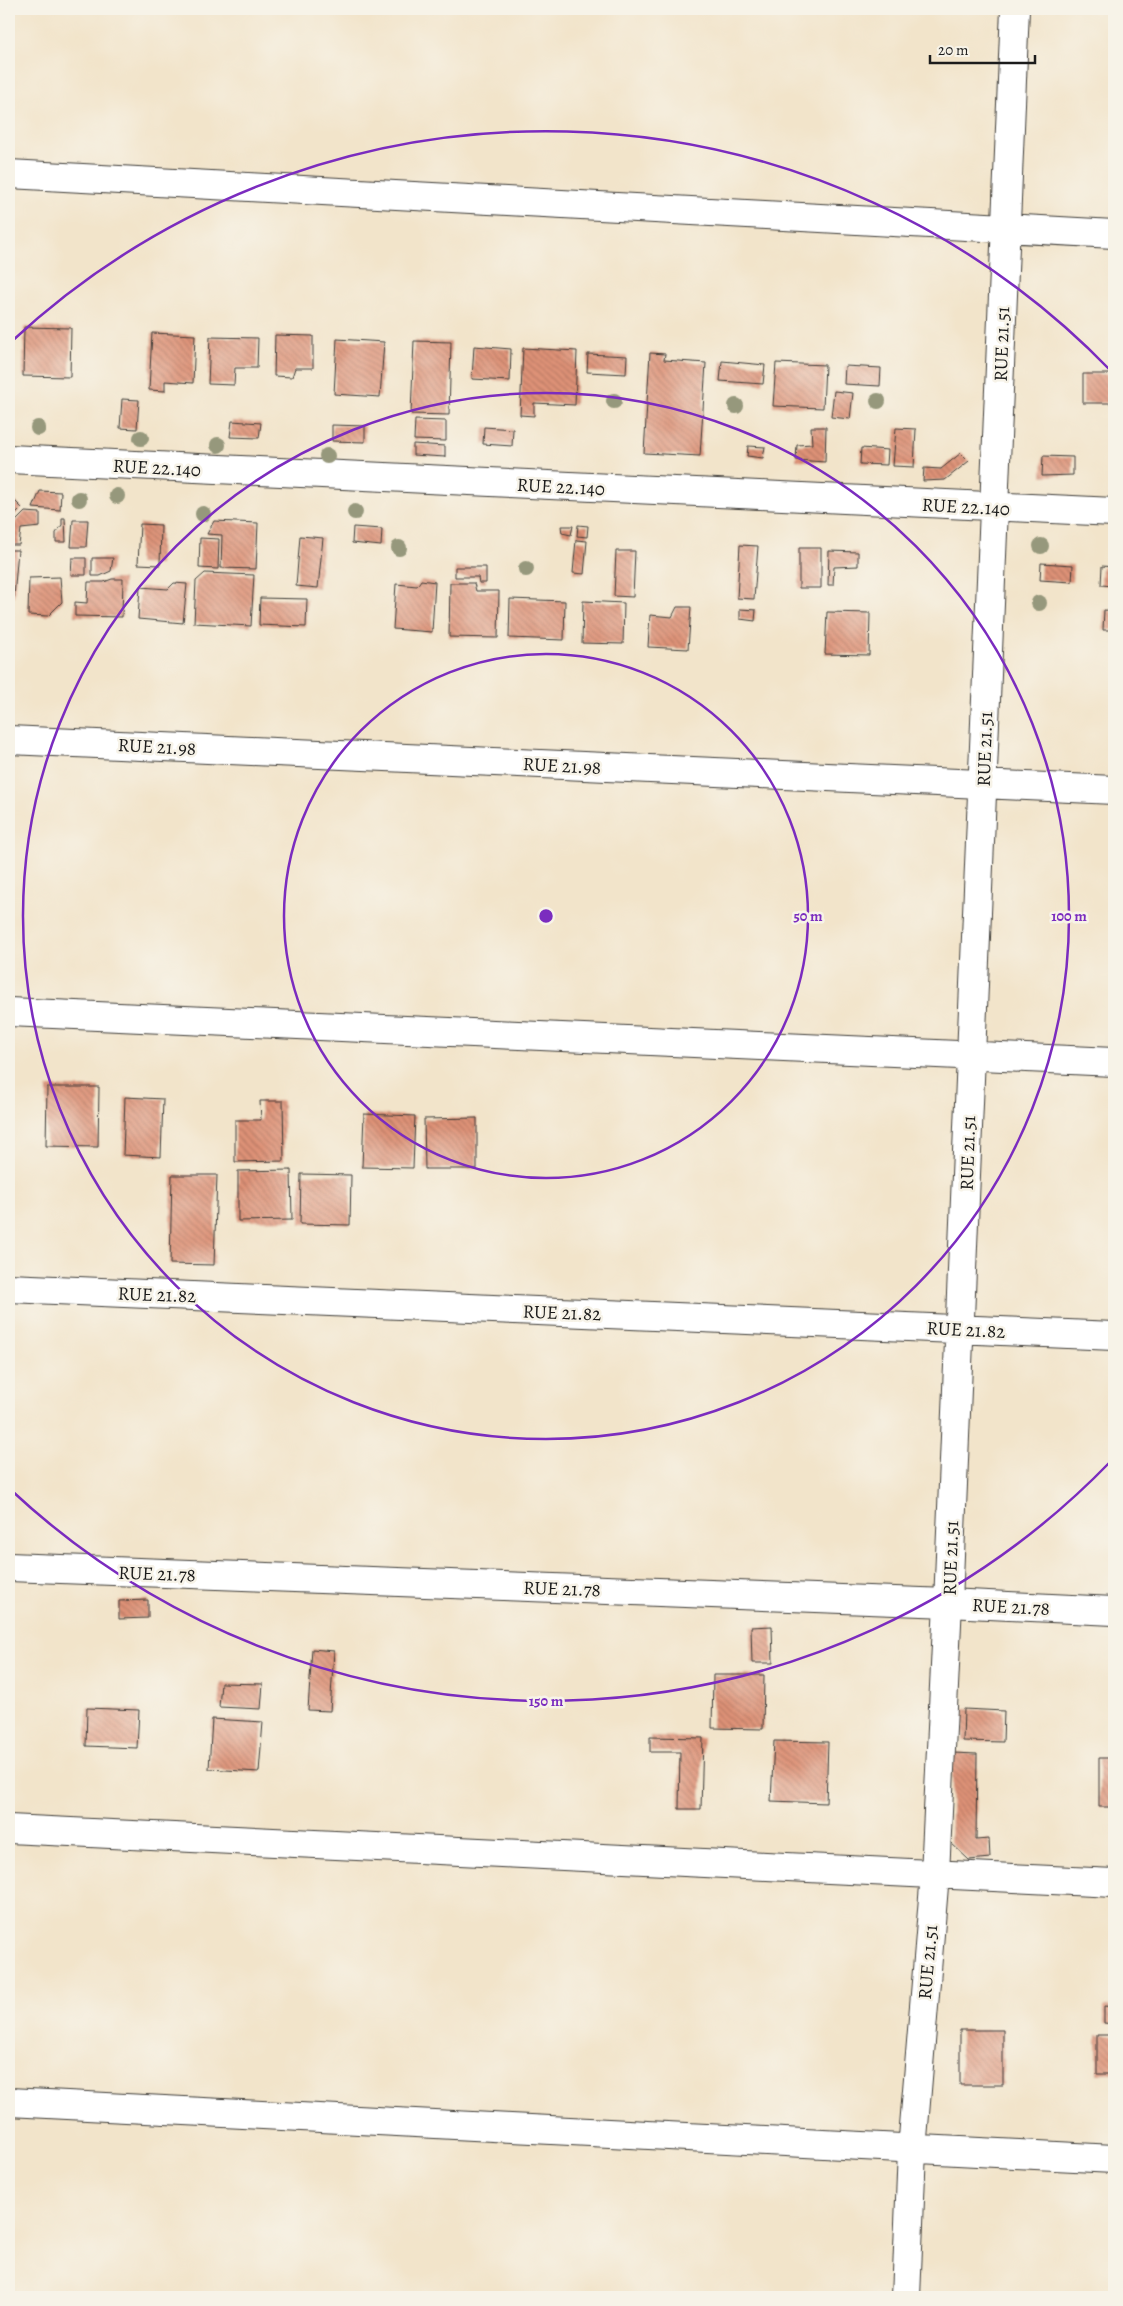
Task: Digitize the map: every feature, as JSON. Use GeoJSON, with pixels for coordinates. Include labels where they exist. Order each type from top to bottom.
{"type":"FeatureCollection","features":[{"type":"Feature","properties":{"kind":"street","name":"RUE 21.51"},"geometry":{"type":"LineString","coordinates":[[906,2297],[912,2150],[934,1874],[948,1603],[1015,9]]}},
{"type":"Feature","properties":{"kind":"street"},"geometry":{"type":"LineString","coordinates":[[9,174],[1006,230],[1114,234]]}},
{"type":"Feature","properties":{"kind":"street","name":"RUE 22.140"},"geometry":{"type":"LineString","coordinates":[[9,460],[1114,512]]}},
{"type":"Feature","properties":{"kind":"street","name":"RUE 21.98"},"geometry":{"type":"LineString","coordinates":[[9,740],[1114,790]]}},
{"type":"Feature","properties":{"kind":"street"},"geometry":{"type":"LineString","coordinates":[[9,1012],[1114,1062]]}},
{"type":"Feature","properties":{"kind":"street","name":"RUE 21.82"},"geometry":{"type":"LineString","coordinates":[[9,1288],[1114,1336]]}},
{"type":"Feature","properties":{"kind":"street","name":"RUE 21.78"},"geometry":{"type":"LineString","coordinates":[[9,1567],[1114,1611]]}},
{"type":"Feature","properties":{"kind":"street"},"geometry":{"type":"LineString","coordinates":[[9,1829],[1114,1883]]}},
{"type":"Feature","properties":{"kind":"street"},"geometry":{"type":"LineString","coordinates":[[9,2102],[1114,2159]]}},
{"type":"Feature","properties":{"kind":"building"},"geometry":{"type":"Polygon","coordinates":[[[24,327],[71,328],[70,377],[23,376],[24,327]]]}},
{"type":"Feature","properties":{"kind":"building"},"geometry":{"type":"Polygon","coordinates":[[[152,333],[195,335],[193,383],[165,381],[165,391],[149,390],[152,333]]]}},
{"type":"Feature","properties":{"kind":"building"},"geometry":{"type":"Polygon","coordinates":[[[275,335],[313,336],[313,368],[295,368],[292,377],[274,376],[275,335]]]}},
{"type":"Feature","properties":{"kind":"building"},"geometry":{"type":"Polygon","coordinates":[[[210,337],[258,338],[257,368],[235,368],[234,385],[208,384],[210,337]]]}},
{"type":"Feature","properties":{"kind":"building"},"geometry":{"type":"Polygon","coordinates":[[[337,339],[384,342],[380,397],[334,394],[337,339]]]}},
{"type":"Feature","properties":{"kind":"building"},"geometry":{"type":"Polygon","coordinates":[[[414,341],[451,342],[449,415],[411,414],[414,341]]]}},
{"type":"Feature","properties":{"kind":"building"},"geometry":{"type":"Polygon","coordinates":[[[474,346],[511,349],[510,381],[472,379],[474,346]]]}},
{"type":"Feature","properties":{"kind":"building"},"geometry":{"type":"Polygon","coordinates":[[[523,348],[577,351],[575,405],[534,403],[534,416],[520,415],[523,348]]]}},
{"type":"Feature","properties":{"kind":"building"},"geometry":{"type":"Polygon","coordinates":[[[650,353],[665,354],[664,360],[706,363],[700,456],[644,453],[650,353]]]}},
{"type":"Feature","properties":{"kind":"building"},"geometry":{"type":"Polygon","coordinates":[[[588,354],[627,356],[626,374],[587,372],[588,354]]]}},
{"type":"Feature","properties":{"kind":"building"},"geometry":{"type":"Polygon","coordinates":[[[722,361],[765,365],[763,384],[720,381],[722,361]]]}},
{"type":"Feature","properties":{"kind":"building"},"geometry":{"type":"Polygon","coordinates":[[[776,363],[825,365],[823,408],[773,406],[776,363]]]}},
{"type":"Feature","properties":{"kind":"building"},"geometry":{"type":"Polygon","coordinates":[[[845,366],[881,368],[880,386],[844,384],[845,366]]]}},
{"type":"Feature","properties":{"kind":"building"},"geometry":{"type":"Polygon","coordinates":[[[1083,374],[1114,374],[1114,403],[1083,403],[1083,374]]]}},
{"type":"Feature","properties":{"kind":"building"},"geometry":{"type":"Polygon","coordinates":[[[834,391],[853,393],[850,419],[831,417],[834,391]]]}},
{"type":"Feature","properties":{"kind":"building"},"geometry":{"type":"Polygon","coordinates":[[[122,399],[139,400],[137,429],[120,428],[122,399]]]}},
{"type":"Feature","properties":{"kind":"building"},"geometry":{"type":"Polygon","coordinates":[[[415,420],[446,421],[446,441],[414,440],[415,420]]]}},
{"type":"Feature","properties":{"kind":"building"},"geometry":{"type":"Polygon","coordinates":[[[232,421],[261,423],[259,438],[230,437],[232,421]]]}},
{"type":"Feature","properties":{"kind":"building"},"geometry":{"type":"Polygon","coordinates":[[[332,425],[365,426],[365,442],[332,441],[332,425]]]}},
{"type":"Feature","properties":{"kind":"building"},"geometry":{"type":"Polygon","coordinates":[[[484,427],[513,429],[512,446],[483,444],[484,427]]]}},
{"type":"Feature","properties":{"kind":"building"},"geometry":{"type":"Polygon","coordinates":[[[811,427],[826,427],[825,462],[796,460],[797,445],[812,444],[811,427]]]}},
{"type":"Feature","properties":{"kind":"building"},"geometry":{"type":"Polygon","coordinates":[[[896,428],[916,429],[914,467],[893,466],[896,428]]]}},
{"type":"Feature","properties":{"kind":"building"},"geometry":{"type":"Polygon","coordinates":[[[413,444],[445,446],[445,457],[413,455],[413,444]]]}},
{"type":"Feature","properties":{"kind":"building"},"geometry":{"type":"Polygon","coordinates":[[[748,446],[765,447],[763,458],[747,456],[748,446]]]}},
{"type":"Feature","properties":{"kind":"building"},"geometry":{"type":"Polygon","coordinates":[[[861,448],[888,450],[887,465],[860,464],[861,448]]]}},
{"type":"Feature","properties":{"kind":"building"},"geometry":{"type":"Polygon","coordinates":[[[961,453],[969,461],[945,480],[923,481],[924,468],[941,469],[961,453]]]}},
{"type":"Feature","properties":{"kind":"building"},"geometry":{"type":"Polygon","coordinates":[[[1043,456],[1073,457],[1073,475],[1042,476],[1043,456]]]}},
{"type":"Feature","properties":{"kind":"building"},"geometry":{"type":"Polygon","coordinates":[[[40,491],[61,492],[60,510],[33,508],[40,491]]]}},
{"type":"Feature","properties":{"kind":"building"},"geometry":{"type":"Polygon","coordinates":[[[11,497],[22,508],[9,521],[9,500],[11,497]]]}},
{"type":"Feature","properties":{"kind":"building"},"geometry":{"type":"Polygon","coordinates":[[[25,512],[40,513],[40,527],[21,529],[19,545],[9,545],[9,528],[25,512]]]}},
{"type":"Feature","properties":{"kind":"building"},"geometry":{"type":"Polygon","coordinates":[[[62,518],[65,518],[66,542],[56,542],[56,533],[62,525],[62,518]]]}},
{"type":"Feature","properties":{"kind":"building"},"geometry":{"type":"Polygon","coordinates":[[[73,520],[88,520],[86,547],[71,547],[73,520]]]}},
{"type":"Feature","properties":{"kind":"building"},"geometry":{"type":"Polygon","coordinates":[[[214,521],[258,523],[256,569],[221,568],[222,535],[207,534],[214,521]]]}},
{"type":"Feature","properties":{"kind":"building"},"geometry":{"type":"Polygon","coordinates":[[[140,524],[161,525],[160,565],[138,564],[140,524]]]}},
{"type":"Feature","properties":{"kind":"building"},"geometry":{"type":"Polygon","coordinates":[[[578,525],[588,526],[587,537],[577,536],[578,525]]]}},
{"type":"Feature","properties":{"kind":"building"},"geometry":{"type":"Polygon","coordinates":[[[561,526],[573,526],[571,535],[562,533],[561,526]]]}},
{"type":"Feature","properties":{"kind":"building"},"geometry":{"type":"Polygon","coordinates":[[[353,527],[382,529],[381,546],[352,543],[353,527]]]}},
{"type":"Feature","properties":{"kind":"building"},"geometry":{"type":"Polygon","coordinates":[[[300,536],[323,538],[318,588],[296,586],[300,536]]]}},
{"type":"Feature","properties":{"kind":"building"},"geometry":{"type":"Polygon","coordinates":[[[200,538],[219,539],[218,569],[199,568],[200,538]]]}},
{"type":"Feature","properties":{"kind":"building"},"geometry":{"type":"Polygon","coordinates":[[[576,540],[587,541],[584,574],[573,573],[576,540]]]}},
{"type":"Feature","properties":{"kind":"building"},"geometry":{"type":"Polygon","coordinates":[[[740,545],[758,546],[754,599],[737,598],[740,545]]]}},
{"type":"Feature","properties":{"kind":"building"},"geometry":{"type":"Polygon","coordinates":[[[799,548],[821,548],[821,588],[799,588],[799,548]]]}},
{"type":"Feature","properties":{"kind":"building"},"geometry":{"type":"Polygon","coordinates":[[[9,550],[18,550],[14,597],[9,597],[9,550]]]}},
{"type":"Feature","properties":{"kind":"building"},"geometry":{"type":"Polygon","coordinates":[[[616,551],[635,551],[633,597],[614,596],[616,551]]]}},
{"type":"Feature","properties":{"kind":"building"},"geometry":{"type":"Polygon","coordinates":[[[829,551],[858,552],[858,566],[834,567],[833,585],[828,585],[829,551]]]}},
{"type":"Feature","properties":{"kind":"building"},"geometry":{"type":"Polygon","coordinates":[[[72,558],[86,558],[86,575],[71,575],[72,558]]]}},
{"type":"Feature","properties":{"kind":"building"},"geometry":{"type":"Polygon","coordinates":[[[92,558],[113,558],[111,571],[100,576],[92,576],[92,558]]]}},
{"type":"Feature","properties":{"kind":"building"},"geometry":{"type":"Polygon","coordinates":[[[1041,563],[1073,565],[1072,582],[1040,580],[1041,563]]]}},
{"type":"Feature","properties":{"kind":"building"},"geometry":{"type":"Polygon","coordinates":[[[1102,566],[1114,567],[1114,586],[1101,585],[1102,566]]]}},
{"type":"Feature","properties":{"kind":"building"},"geometry":{"type":"Polygon","coordinates":[[[455,567],[486,567],[486,583],[479,583],[478,577],[455,577],[455,567]]]}},
{"type":"Feature","properties":{"kind":"building"},"geometry":{"type":"Polygon","coordinates":[[[205,573],[254,575],[251,626],[194,623],[196,581],[205,573]]]}},
{"type":"Feature","properties":{"kind":"building"},"geometry":{"type":"Polygon","coordinates":[[[60,577],[62,602],[48,616],[28,615],[29,578],[60,577]]]}},
{"type":"Feature","properties":{"kind":"building"},"geometry":{"type":"Polygon","coordinates":[[[112,579],[123,579],[122,617],[75,616],[75,602],[87,603],[88,582],[104,582],[112,579]]]}},
{"type":"Feature","properties":{"kind":"building"},"geometry":{"type":"Polygon","coordinates":[[[421,580],[435,582],[432,632],[393,629],[396,584],[417,586],[421,580]]]}},
{"type":"Feature","properties":{"kind":"building"},"geometry":{"type":"Polygon","coordinates":[[[174,583],[187,584],[183,623],[138,619],[140,587],[168,589],[174,583]]]}},
{"type":"Feature","properties":{"kind":"building"},"geometry":{"type":"Polygon","coordinates":[[[450,583],[474,583],[476,591],[499,591],[498,638],[449,637],[450,583]]]}},
{"type":"Feature","properties":{"kind":"building"},"geometry":{"type":"Polygon","coordinates":[[[260,598],[307,599],[306,627],[259,625],[260,598]]]}},
{"type":"Feature","properties":{"kind":"building"},"geometry":{"type":"Polygon","coordinates":[[[510,599],[565,601],[564,640],[509,638],[510,599]]]}},
{"type":"Feature","properties":{"kind":"building"},"geometry":{"type":"Polygon","coordinates":[[[583,601],[624,603],[623,644],[582,643],[583,601]]]}},
{"type":"Feature","properties":{"kind":"building"},"geometry":{"type":"Polygon","coordinates":[[[677,607],[691,607],[688,649],[648,647],[650,615],[672,617],[677,607]]]}},
{"type":"Feature","properties":{"kind":"building"},"geometry":{"type":"Polygon","coordinates":[[[740,609],[756,610],[755,621],[740,619],[740,609]]]}},
{"type":"Feature","properties":{"kind":"building"},"geometry":{"type":"Polygon","coordinates":[[[1104,610],[1114,611],[1114,630],[1103,630],[1104,610]]]}},
{"type":"Feature","properties":{"kind":"building"},"geometry":{"type":"Polygon","coordinates":[[[827,612],[870,613],[869,655],[825,654],[827,612]]]}},
{"type":"Feature","properties":{"kind":"building"},"geometry":{"type":"Polygon","coordinates":[[[47,1087],[99,1087],[98,1147],[46,1146],[47,1087]]]}},
{"type":"Feature","properties":{"kind":"building"},"geometry":{"type":"Polygon","coordinates":[[[125,1097],[163,1099],[161,1157],[123,1155],[125,1097]]]}},
{"type":"Feature","properties":{"kind":"building"},"geometry":{"type":"Polygon","coordinates":[[[260,1101],[283,1101],[284,1161],[235,1162],[235,1120],[261,1120],[260,1101]]]}},
{"type":"Feature","properties":{"kind":"building"},"geometry":{"type":"Polygon","coordinates":[[[364,1114],[415,1116],[413,1168],[362,1167],[364,1114]]]}},
{"type":"Feature","properties":{"kind":"building"},"geometry":{"type":"Polygon","coordinates":[[[477,1118],[477,1169],[425,1169],[424,1119],[477,1118]]]}},
{"type":"Feature","properties":{"kind":"building"},"geometry":{"type":"Polygon","coordinates":[[[291,1170],[292,1220],[238,1221],[238,1171],[291,1170]]]}},
{"type":"Feature","properties":{"kind":"building"},"geometry":{"type":"Polygon","coordinates":[[[301,1174],[351,1175],[350,1225],[300,1224],[301,1174]]]}},
{"type":"Feature","properties":{"kind":"building"},"geometry":{"type":"Polygon","coordinates":[[[172,1175],[217,1175],[214,1265],[170,1264],[172,1175]]]}},
{"type":"Feature","properties":{"kind":"building"},"geometry":{"type":"Polygon","coordinates":[[[148,1600],[148,1618],[119,1619],[119,1601],[148,1600]]]}},
{"type":"Feature","properties":{"kind":"building"},"geometry":{"type":"Polygon","coordinates":[[[772,1626],[773,1663],[752,1663],[751,1627],[772,1626]]]}},
{"type":"Feature","properties":{"kind":"building"},"geometry":{"type":"Polygon","coordinates":[[[312,1649],[334,1651],[330,1711],[308,1710],[312,1649]]]}},
{"type":"Feature","properties":{"kind":"building"},"geometry":{"type":"Polygon","coordinates":[[[713,1675],[764,1675],[763,1729],[712,1728],[713,1675]]]}},
{"type":"Feature","properties":{"kind":"building"},"geometry":{"type":"Polygon","coordinates":[[[221,1683],[263,1684],[261,1709],[219,1707],[221,1683]]]}},
{"type":"Feature","properties":{"kind":"building"},"geometry":{"type":"Polygon","coordinates":[[[87,1708],[139,1710],[137,1748],[86,1746],[87,1708]]]}},
{"type":"Feature","properties":{"kind":"building"},"geometry":{"type":"Polygon","coordinates":[[[964,1709],[1004,1711],[1003,1742],[963,1741],[964,1709]]]}},
{"type":"Feature","properties":{"kind":"building"},"geometry":{"type":"Polygon","coordinates":[[[212,1719],[263,1722],[259,1772],[209,1769],[212,1719]]]}},
{"type":"Feature","properties":{"kind":"building"},"geometry":{"type":"Polygon","coordinates":[[[650,1737],[703,1738],[701,1809],[679,1809],[680,1752],[650,1752],[650,1737]]]}},
{"type":"Feature","properties":{"kind":"building"},"geometry":{"type":"Polygon","coordinates":[[[774,1741],[828,1742],[826,1803],[771,1801],[774,1741]]]}},
{"type":"Feature","properties":{"kind":"building"},"geometry":{"type":"Polygon","coordinates":[[[953,1753],[977,1754],[976,1840],[989,1839],[990,1858],[969,1860],[950,1842],[953,1753]]]}},
{"type":"Feature","properties":{"kind":"building"},"geometry":{"type":"Polygon","coordinates":[[[1099,1758],[1114,1758],[1114,1807],[1099,1807],[1099,1758]]]}},
{"type":"Feature","properties":{"kind":"building"},"geometry":{"type":"Polygon","coordinates":[[[1104,2006],[1114,2007],[1114,2024],[1104,2023],[1104,2006]]]}},
{"type":"Feature","properties":{"kind":"building"},"geometry":{"type":"Polygon","coordinates":[[[960,2030],[1003,2030],[1003,2085],[960,2085],[960,2030]]]}},
{"type":"Feature","properties":{"kind":"building"},"geometry":{"type":"Polygon","coordinates":[[[1097,2035],[1114,2035],[1114,2074],[1097,2074],[1097,2035]]]}}]}
